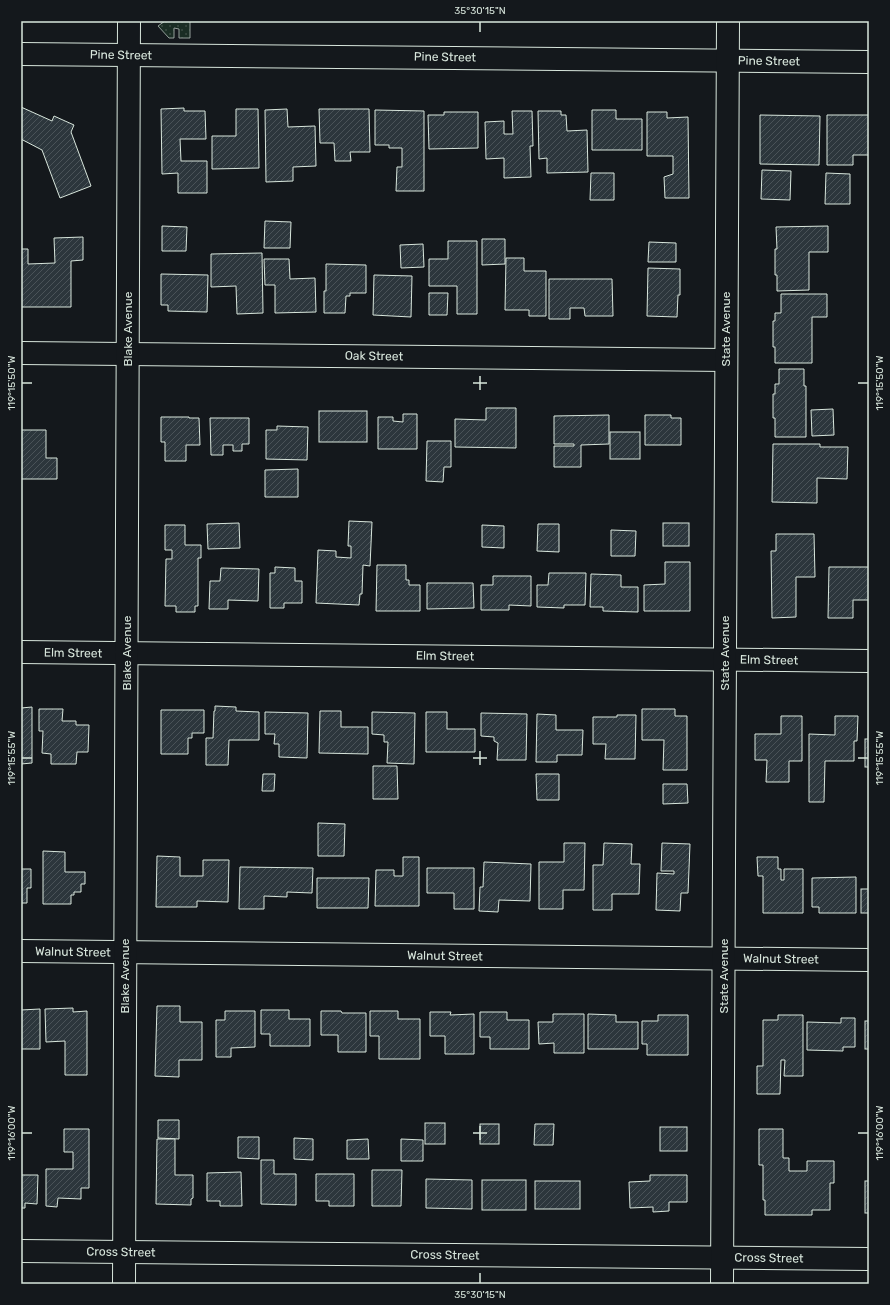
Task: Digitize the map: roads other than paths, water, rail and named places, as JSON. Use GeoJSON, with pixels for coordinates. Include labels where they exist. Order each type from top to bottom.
{"type":"FeatureCollection","features":[{"type":"Feature","properties":{"kind":"street","name":"Blake Avenue"},"geometry":{"type":"LineString","coordinates":[[124,1284],[130,21]]}},
{"type":"Feature","properties":{"kind":"street","name":"State Avenue"},"geometry":{"type":"LineString","coordinates":[[722,1284],[728,21]]}},
{"type":"Feature","properties":{"kind":"street","name":"Pine Street"},"geometry":{"type":"LineString","coordinates":[[21,54],[869,62]]}},
{"type":"Feature","properties":{"kind":"street","name":"Oak Street"},"geometry":{"type":"LineString","coordinates":[[21,353],[726,360]]}},
{"type":"Feature","properties":{"kind":"street","name":"Elm Street"},"geometry":{"type":"LineString","coordinates":[[21,652],[869,661]]}},
{"type":"Feature","properties":{"kind":"street","name":"Walnut Street"},"geometry":{"type":"LineString","coordinates":[[21,952],[869,960]]}},
{"type":"Feature","properties":{"kind":"street","name":"Cross Street"},"geometry":{"type":"LineString","coordinates":[[21,1251],[869,1259]]}}]}
